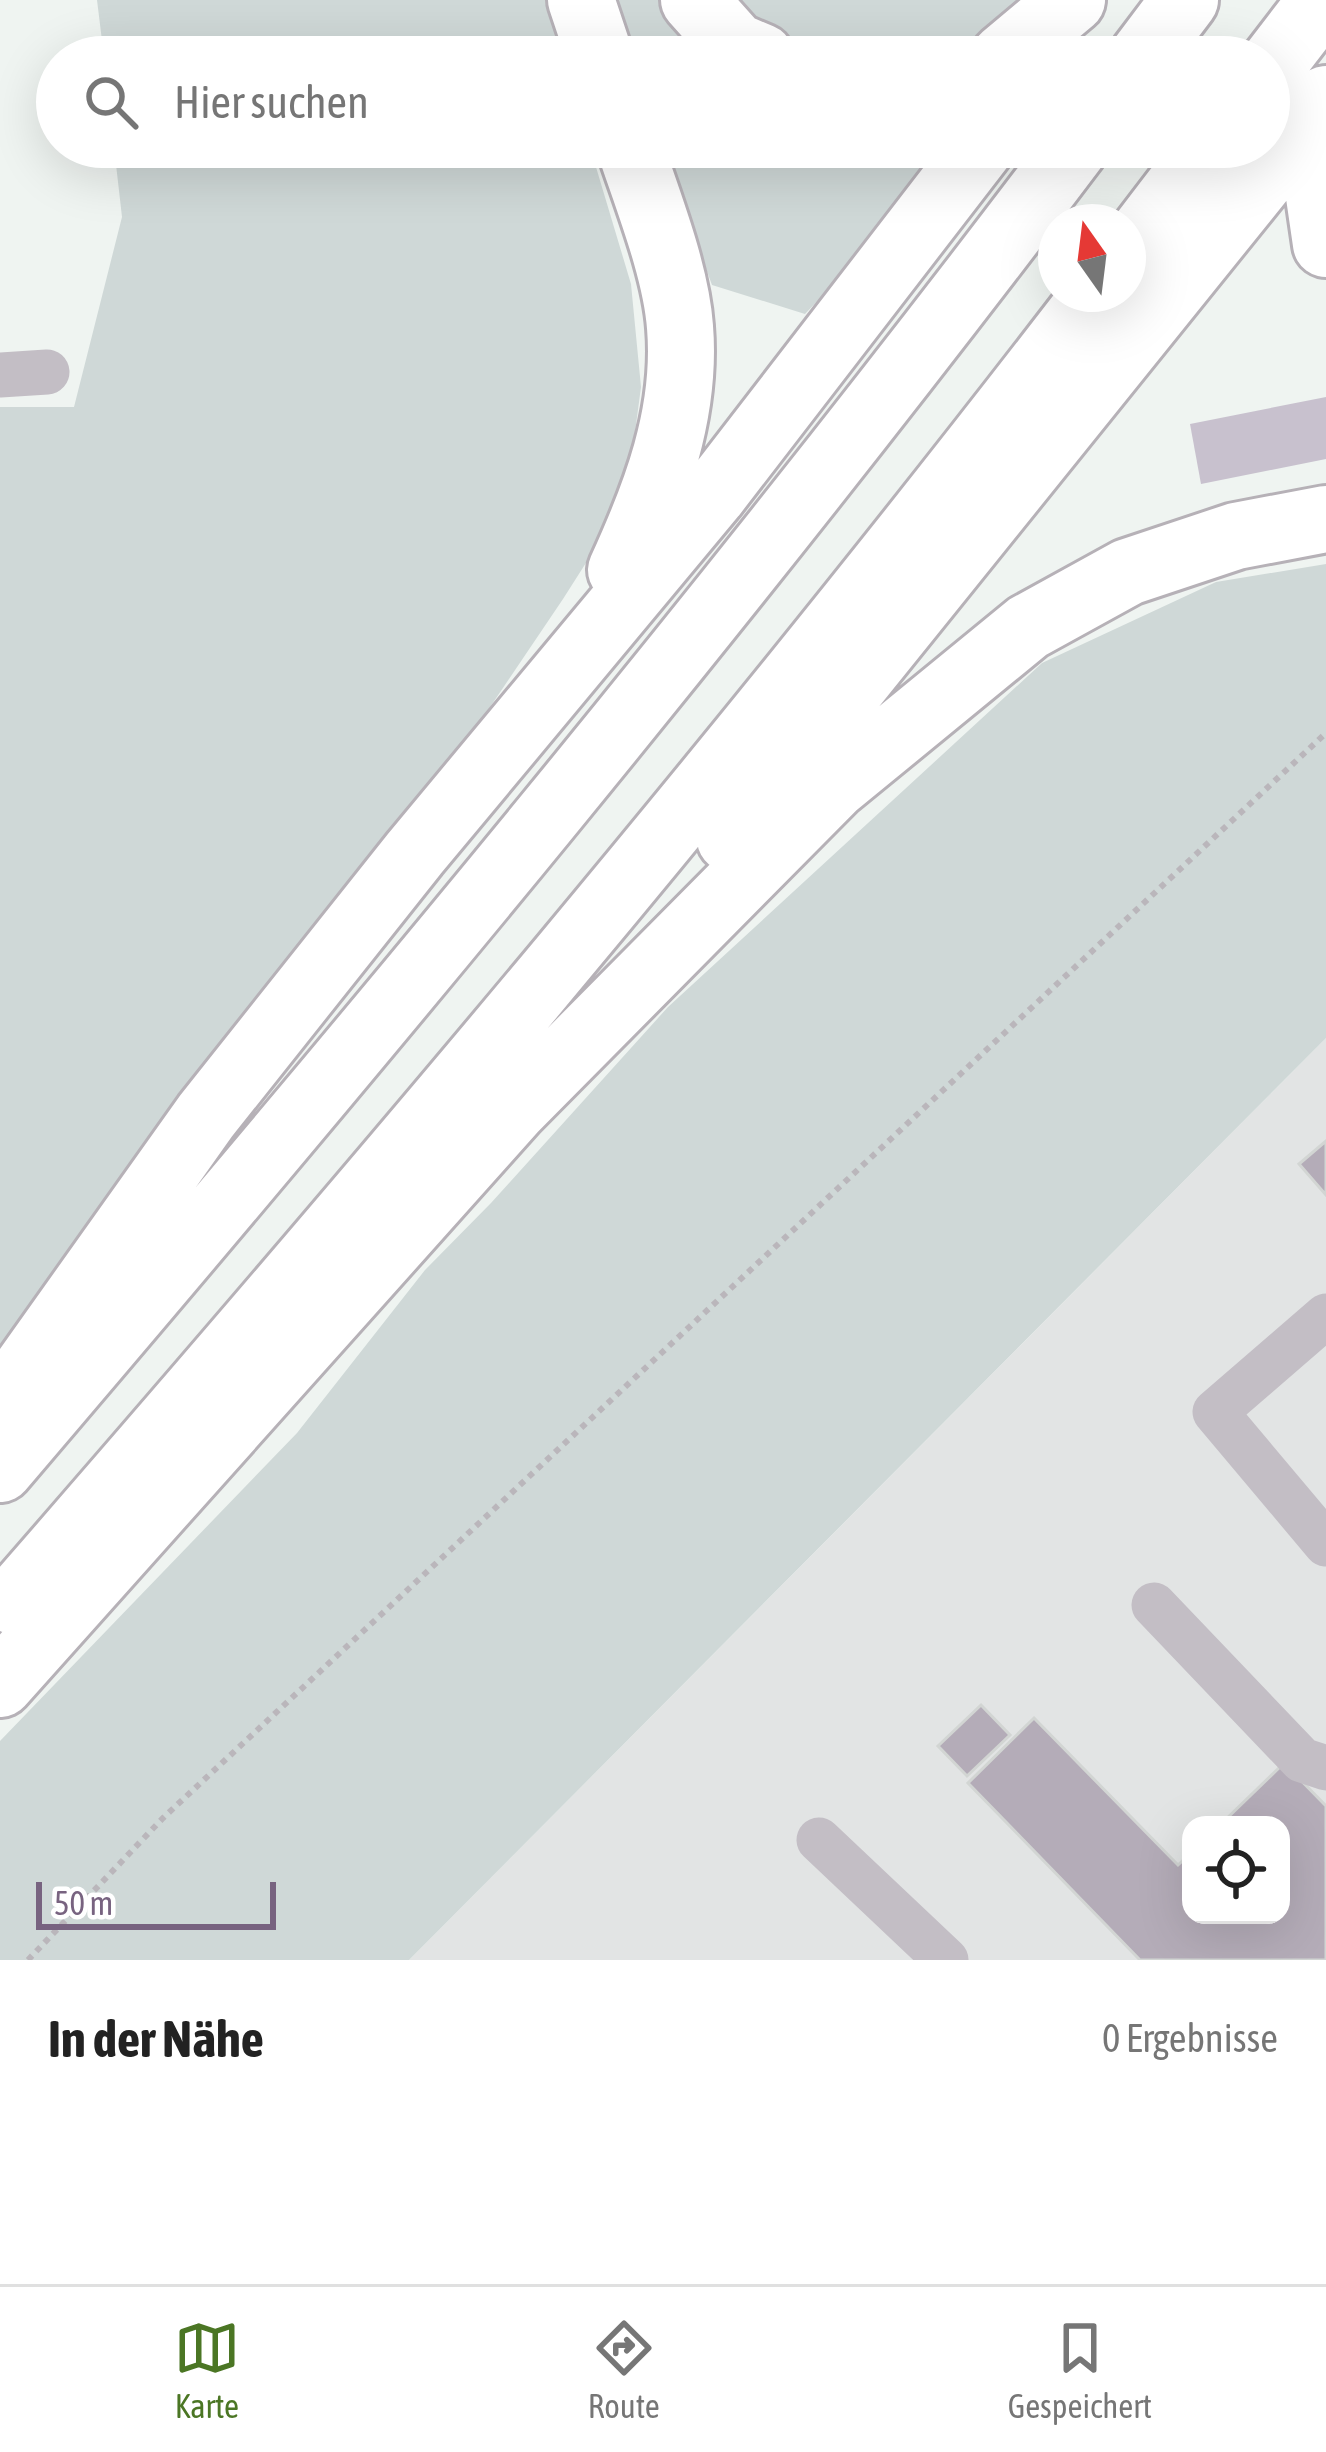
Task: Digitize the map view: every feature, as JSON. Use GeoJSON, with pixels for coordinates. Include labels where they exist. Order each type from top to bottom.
{"type":"FeatureCollection","features":[{"type":"Feature","properties":{"kind":"highway"},"geometry":{"type":"LineString","coordinates":[[581,0],[593,36]]}},
{"type":"Feature","properties":{"kind":"highway"},"geometry":{"type":"LineString","coordinates":[[694,0],[726,36]]}},
{"type":"Feature","properties":{"kind":"highway"},"geometry":{"type":"LineString","coordinates":[[1029,36],[1072,0]]}},
{"type":"Feature","properties":{"kind":"highway"},"geometry":{"type":"LineString","coordinates":[[1067,36],[1095,0]]}},
{"type":"Feature","properties":{"kind":"highway"},"geometry":{"type":"LineString","coordinates":[[1158,36],[1186,0]]}},
{"type":"Feature","properties":{"kind":"highway"},"geometry":{"type":"LineString","coordinates":[[1290,42],[1322,0]]}},
{"type":"Feature","properties":{"kind":"highway"},"geometry":{"type":"LineString","coordinates":[[1290,144],[1326,100]]}},
{"type":"Feature","properties":{"kind":"highway"},"geometry":{"type":"LineString","coordinates":[[415,853],[618,578],[656,496],[675,416],[680,327],[637,168]]}},
{"type":"Feature","properties":{"kind":"highway"},"geometry":{"type":"LineString","coordinates":[[0,1406],[206,1116],[415,853],[712,495],[965,168]]}},
{"type":"Feature","properties":{"kind":"highway"},"geometry":{"type":"LineString","coordinates":[[0,1468],[340,1071],[724,600],[875,412],[1059,168]]}},
{"type":"Feature","properties":{"kind":"highway"},"geometry":{"type":"LineString","coordinates":[[1146,229],[1193,168]]}},
{"type":"Feature","properties":{"kind":"highway"},"geometry":{"type":"LineString","coordinates":[[514,1109],[1270,168]]}},
{"type":"Feature","properties":{"kind":"highway"},"geometry":{"type":"LineString","coordinates":[[1326,168],[1319,196],[1326,244]]}},
{"type":"Feature","properties":{"kind":"highway"},"geometry":{"type":"LineString","coordinates":[[0,1618],[344,1222],[952,482],[1082,312]]}},
{"type":"Feature","properties":{"kind":"highway"},"geometry":{"type":"LineString","coordinates":[[0,1684],[514,1109],[834,786],[1028,627],[1129,572],[1236,536],[1326,519]]}},
{"type":"Feature","properties":{"kind":"lane"},"geometry":{"type":"LineString","coordinates":[[0,375],[47,372]]}},
{"type":"Feature","properties":{"kind":"lane"},"geometry":{"type":"LineString","coordinates":[[1326,1316],[1215,1412],[1326,1544]]}},
{"type":"Feature","properties":{"kind":"lane"},"geometry":{"type":"LineString","coordinates":[[1154,1605],[1302,1760],[1326,1768]]}},
{"type":"Feature","properties":{"kind":"lane"},"geometry":{"type":"LineString","coordinates":[[819,1840],[946,1960]]}},
{"type":"Feature","properties":{"kind":"path"},"geometry":{"type":"LineString","coordinates":[[28,1960],[180,1802],[1326,734]]}},
{"type":"Feature","properties":{"kind":"shaded area"},"geometry":{"type":"Polygon","coordinates":[[[97,0],[553,0],[561,36],[101,36],[97,0]]]}},
{"type":"Feature","properties":{"kind":"shaded area"},"geometry":{"type":"Polygon","coordinates":[[[601,0],[662,0],[691,36],[616,36],[601,0]]]}},
{"type":"Feature","properties":{"kind":"shaded area"},"geometry":{"type":"Polygon","coordinates":[[[718,0],[1042,0],[997,36],[769,36],[732,16],[718,0]]]}},
{"type":"Feature","properties":{"kind":"shaded area"},"geometry":{"type":"Polygon","coordinates":[[[116,168],[596,168],[631,284],[641,387],[626,500],[563,599],[244,1071],[0,1381],[0,407],[74,407],[122,217],[116,168]]]}},
{"type":"Feature","properties":{"kind":"shaded area"},"geometry":{"type":"Polygon","coordinates":[[[669,168],[929,168],[903,211],[805,314],[712,285],[669,168]]]}},
{"type":"Feature","properties":{"kind":"shaded area"},"geometry":{"type":"Polygon","coordinates":[[[1326,397],[1326,459],[1201,484],[1190,424],[1326,397]]]}},
{"type":"Feature","properties":{"kind":"shaded area"},"geometry":{"type":"Polygon","coordinates":[[[1326,564],[1326,1038],[409,1960],[0,1960],[0,1741],[297,1433],[425,1270],[668,1007],[1042,663],[1216,582],[1326,564]]]}},
{"type":"Feature","properties":{"kind":"shaded area"},"geometry":{"type":"Polygon","coordinates":[[[1326,1038],[1326,1960],[409,1960],[1326,1038]]]}},
{"type":"Feature","properties":{"kind":"building"},"geometry":{"type":"Polygon","coordinates":[[[1326,1141],[1326,1195],[1299,1164],[1326,1141]]]}},
{"type":"Feature","properties":{"kind":"building"},"geometry":{"type":"Polygon","coordinates":[[[981,1705],[1010,1735],[967,1776],[938,1746],[981,1705]]]}},
{"type":"Feature","properties":{"kind":"building"},"geometry":{"type":"Polygon","coordinates":[[[1034,1718],[1178,1865],[1182,1861],[1182,1924],[1290,1924],[1290,1816],[1229,1816],[1284,1763],[1326,1806],[1326,1960],[1140,1960],[968,1783],[1034,1718]]]}}]}
